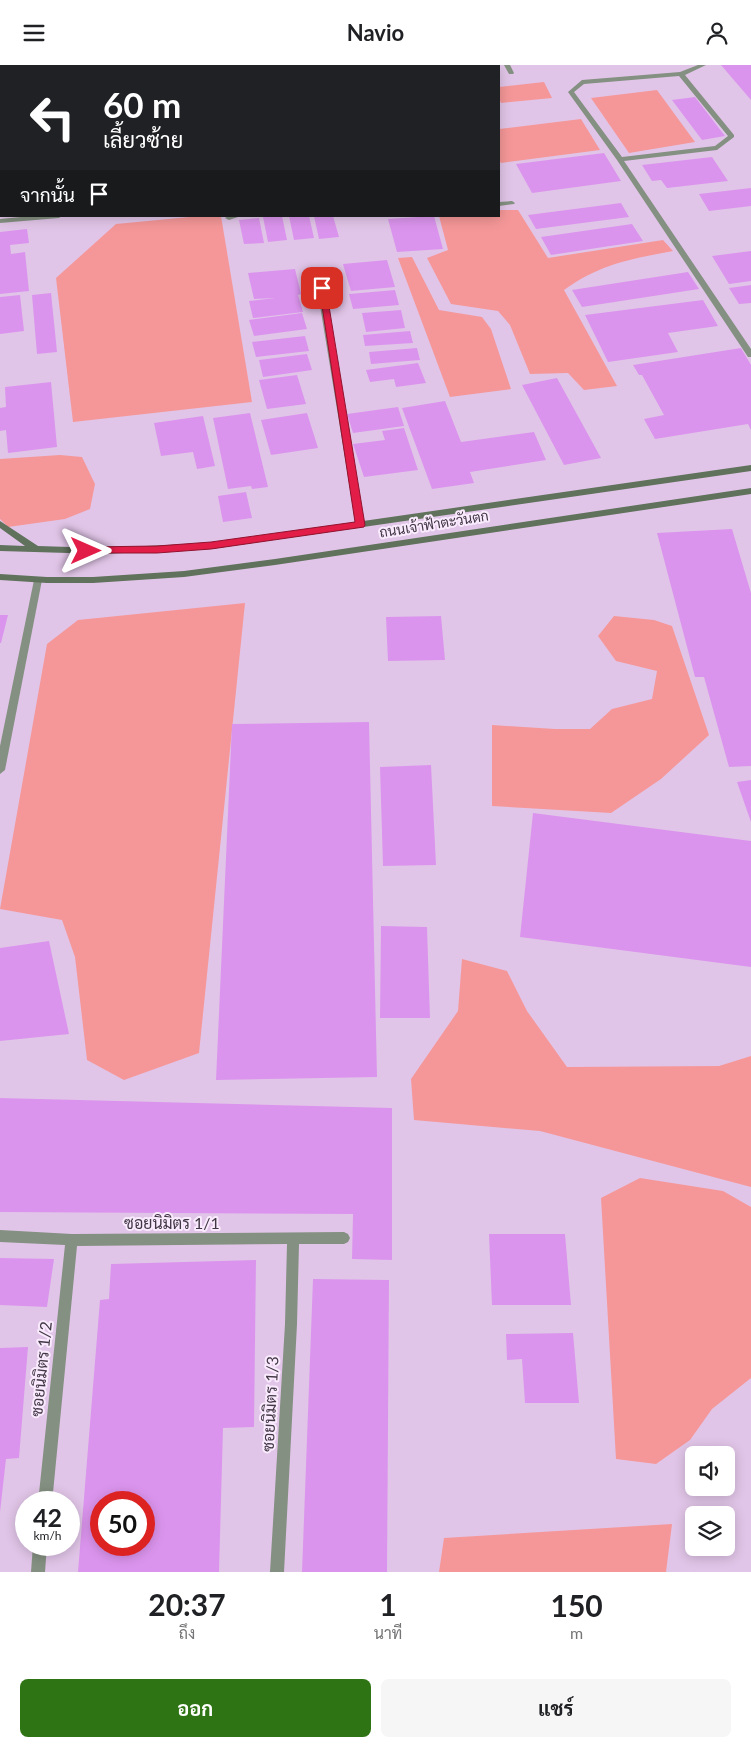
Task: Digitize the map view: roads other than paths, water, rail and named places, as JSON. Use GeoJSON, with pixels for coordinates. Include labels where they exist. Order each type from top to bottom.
{"type":"FeatureCollection","features":[{"type":"Feature","properties":{"kind":"main road","name":"ถนนเจ้าฟ้าตะวันตก"},"geometry":{"type":"LineString","coordinates":[[0,548],[102,551],[181,548],[360,525],[751,468]]}},
{"type":"Feature","properties":{"kind":"main road","name":"ถนนเจ้าฟ้าตะวันตก"},"geometry":{"type":"LineString","coordinates":[[0,577],[38,580],[137,579],[228,569],[751,491]]}},
{"type":"Feature","properties":{"kind":"main road"},"geometry":{"type":"LineString","coordinates":[[0,524],[38,550]]}},
{"type":"Feature","properties":{"kind":"street"},"geometry":{"type":"LineString","coordinates":[[507,65],[511,73]]}},
{"type":"Feature","properties":{"kind":"street"},"geometry":{"type":"LineString","coordinates":[[703,65],[680,74],[582,82],[571,91],[620,159],[751,355]]}},
{"type":"Feature","properties":{"kind":"street"},"geometry":{"type":"LineString","coordinates":[[620,159],[717,148],[732,136],[680,74]]}},
{"type":"Feature","properties":{"kind":"street"},"geometry":{"type":"LineString","coordinates":[[500,204],[512,203]]}},
{"type":"Feature","properties":{"kind":"street"},"geometry":{"type":"LineString","coordinates":[[0,221],[47,217]]}},
{"type":"Feature","properties":{"kind":"street"},"geometry":{"type":"LineString","coordinates":[[229,218],[234,217]]}},
{"type":"Feature","properties":{"kind":"street"},"geometry":{"type":"LineString","coordinates":[[318,269],[360,525]]}},
{"type":"Feature","properties":{"kind":"street"},"geometry":{"type":"LineString","coordinates":[[0,770],[38,580]]}},
{"type":"Feature","properties":{"kind":"street","name":"ซอยนิมิตร 1/1"},"geometry":{"type":"LineString","coordinates":[[0,1236],[72,1240],[344,1238]]}},
{"type":"Feature","properties":{"kind":"street","name":"ซอยนิมิตร 1/3"},"geometry":{"type":"LineString","coordinates":[[277,1572],[291,1324],[293,1239]]}},
{"type":"Feature","properties":{"kind":"street","name":"ซอยนิมิตร 1/2"},"geometry":{"type":"LineString","coordinates":[[46,1491],[72,1240]]}},
{"type":"Feature","properties":{"kind":"street"},"geometry":{"type":"LineString","coordinates":[[38,1572],[39,1556]]}}]}
